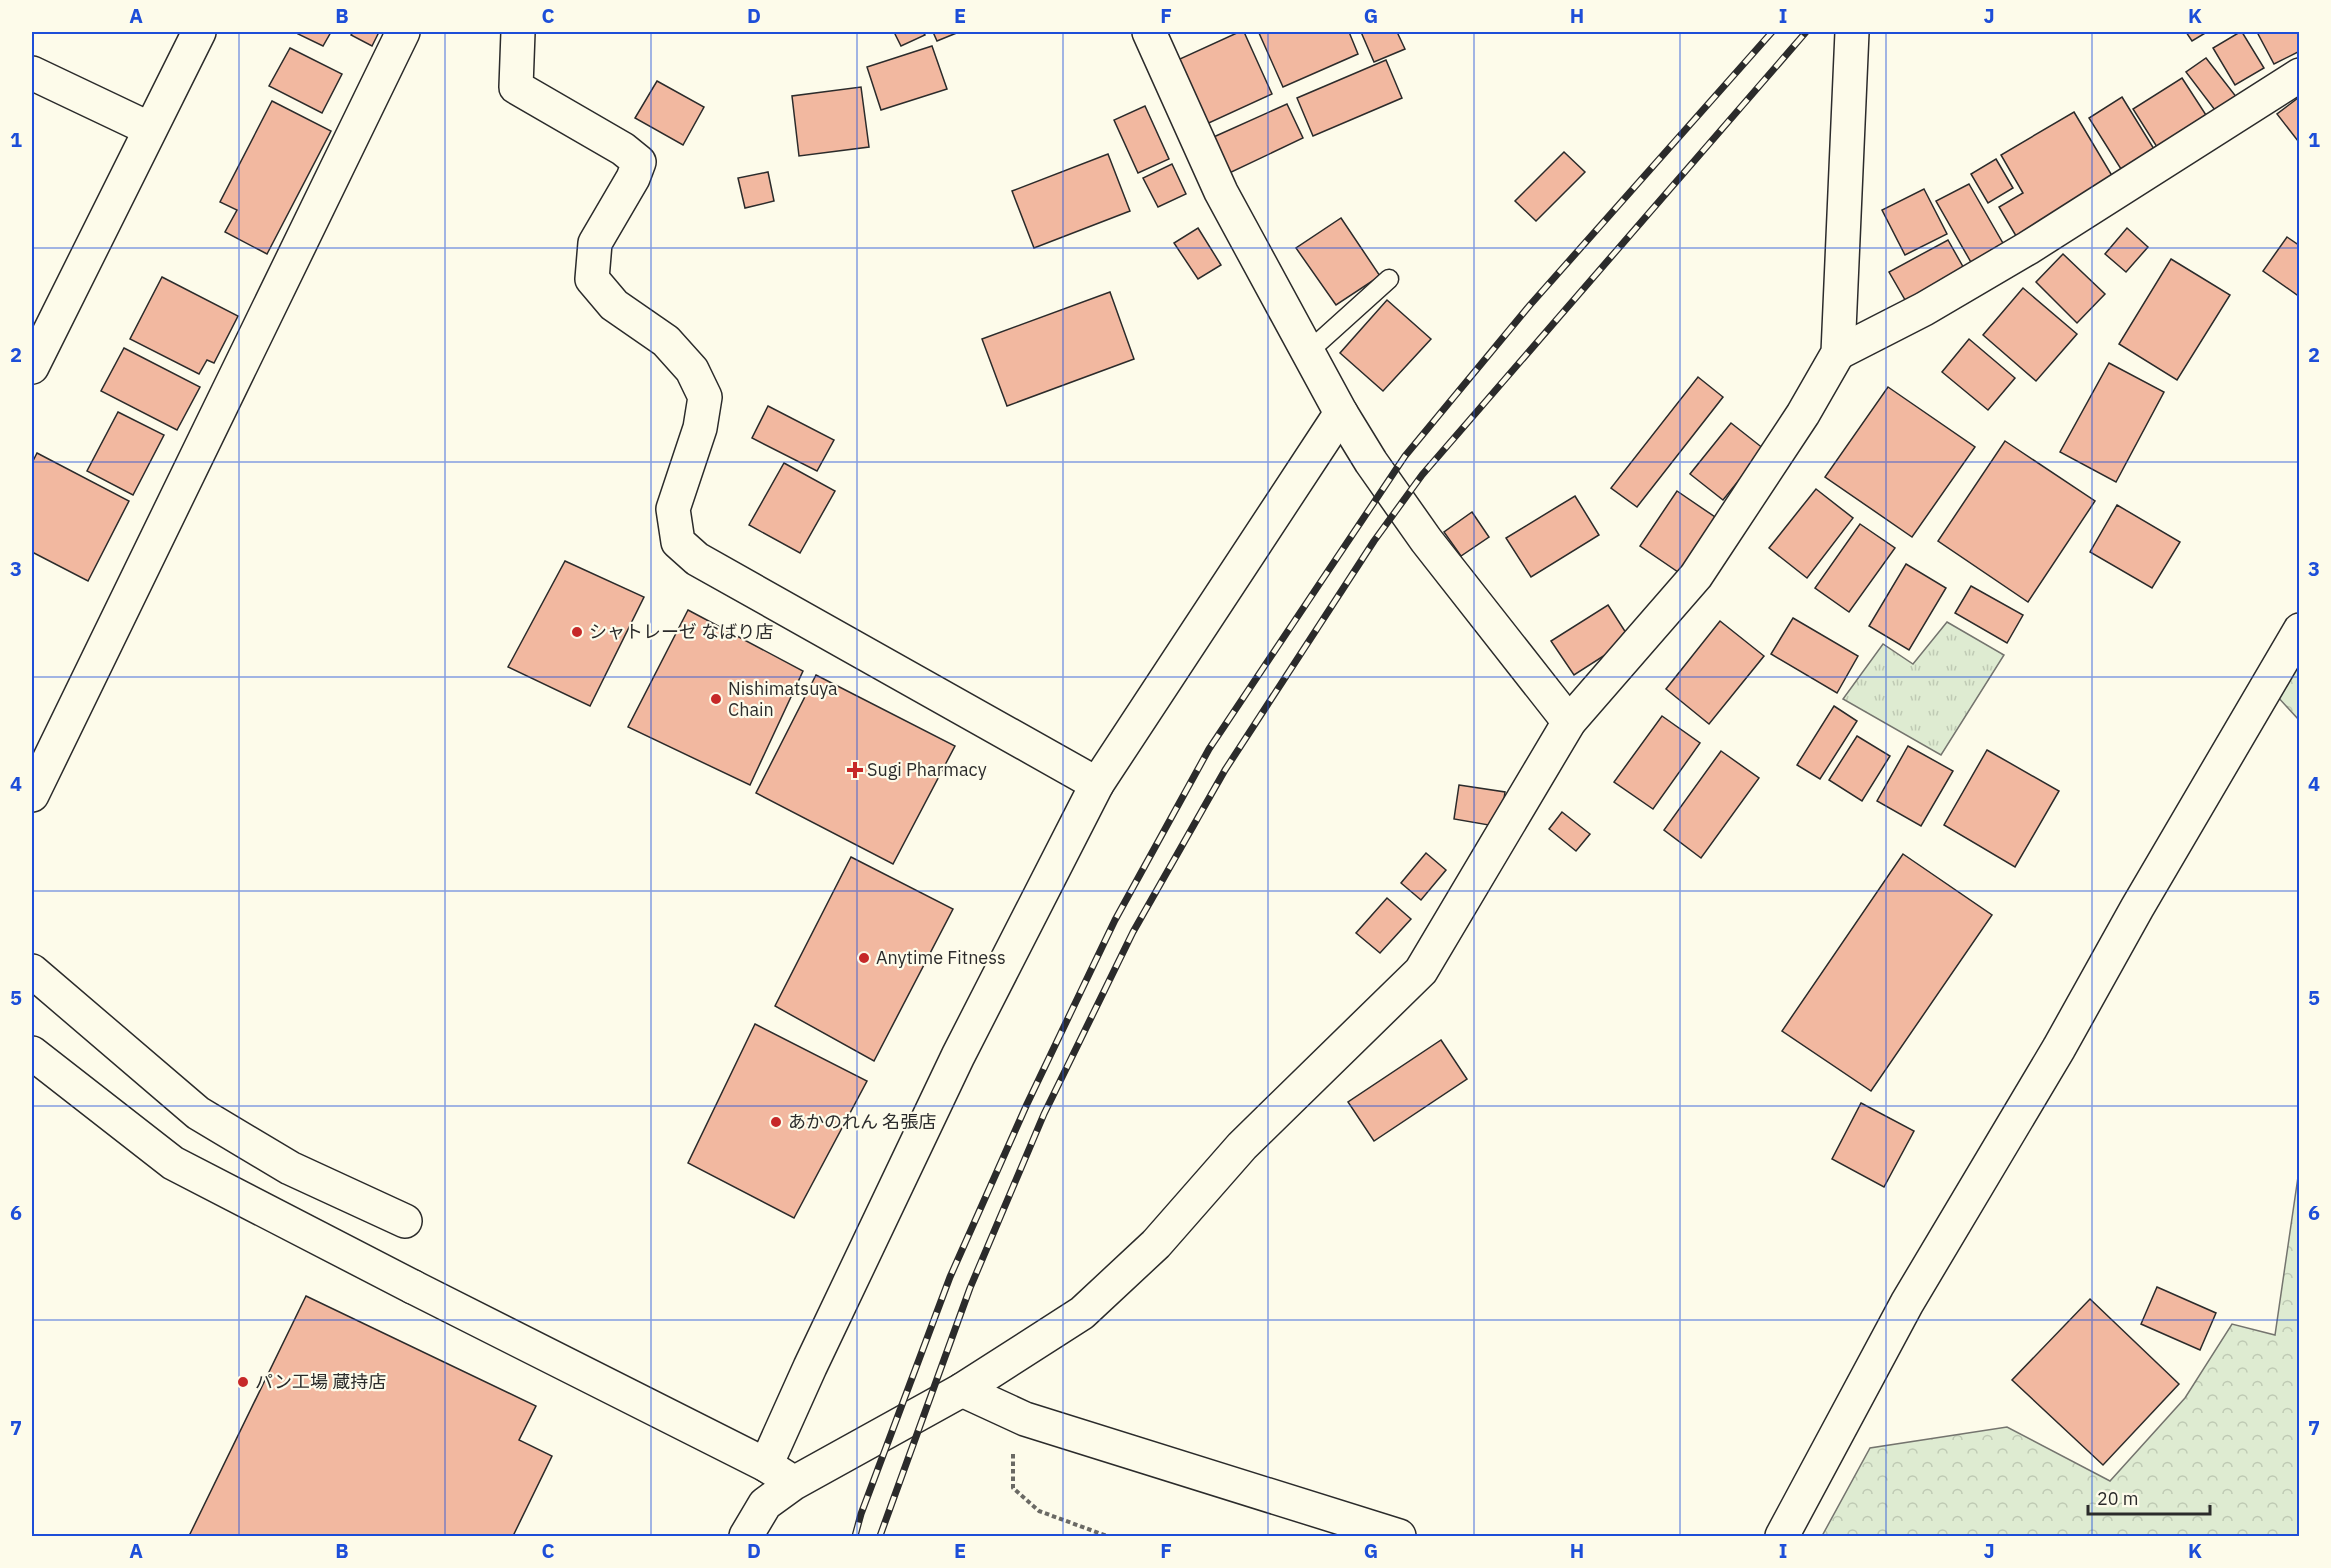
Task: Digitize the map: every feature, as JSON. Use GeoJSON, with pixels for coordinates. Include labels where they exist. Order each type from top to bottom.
{"type":"FeatureCollection","features":[{"type":"Feature","properties":{"kind":"street"},"geometry":{"type":"LineString","coordinates":[[32,367],[199,32]]}},
{"type":"Feature","properties":{"kind":"street"},"geometry":{"type":"LineString","coordinates":[[32,795],[403,32]]}},
{"type":"Feature","properties":{"kind":"street"},"geometry":{"type":"LineString","coordinates":[[518,32],[516,87],[623,149],[639,162],[633,178],[595,243],[592,279],[614,305],[666,341],[692,370],[705,397],[700,428],[673,509],[678,542],[697,559],[1097,784]]}},
{"type":"Feature","properties":{"kind":"street"},"geometry":{"type":"LineString","coordinates":[[1149,32],[1221,192],[1341,413],[1371,462],[1426,540],[1569,722]]}},
{"type":"Feature","properties":{"kind":"street"},"geometry":{"type":"LineString","coordinates":[[746,1536],[765,1504],[794,1483],[962,1390],[1082,1313],[1156,1245],[1242,1146],[1421,971],[1569,722],[1696,576],[1803,414],[1838,353],[1852,32]]}},
{"type":"Feature","properties":{"kind":"street"},"geometry":{"type":"LineString","coordinates":[[32,73],[150,129]]}},
{"type":"Feature","properties":{"kind":"street"},"geometry":{"type":"LineString","coordinates":[[1838,353],[1924,309],[2028,249],[2300,75]]}},
{"type":"Feature","properties":{"kind":"street"},"geometry":{"type":"LineString","coordinates":[[766,1466],[810,1367],[958,1056],[1097,784],[1341,413]]}},
{"type":"Feature","properties":{"kind":"street"},"geometry":{"type":"LineString","coordinates":[[1782,1536],[1907,1303],[2059,1048],[2137,908],[2300,630]]}},
{"type":"Feature","properties":{"kind":"street"},"geometry":{"type":"LineString","coordinates":[[32,971],[198,1113],[290,1168],[405,1221]]}},
{"type":"Feature","properties":{"kind":"street"},"geometry":{"type":"LineString","coordinates":[[32,1053],[173,1163],[766,1466],[794,1483]]}},
{"type":"Feature","properties":{"kind":"street"},"geometry":{"type":"LineString","coordinates":[[962,1390],[1013,1414],[1399,1536]]}},
{"type":"Feature","properties":{"kind":"lane"},"geometry":{"type":"LineString","coordinates":[[1308,352],[1389,279]]}},
{"type":"Feature","properties":{"kind":"path"},"geometry":{"type":"LineString","coordinates":[[1013,1414],[1013,1488],[1039,1511],[1107,1536]]}},
{"type":"Feature","properties":{"kind":"green space"},"geometry":{"type":"Polygon","coordinates":[[[1947,622],[2004,655],[1941,755],[1843,699],[1883,644],[1913,664],[1947,622]]]}},
{"type":"Feature","properties":{"kind":"green space"},"geometry":{"type":"Polygon","coordinates":[[[2299,658],[2299,720],[2276,695],[2299,658]]]}},
{"type":"Feature","properties":{"kind":"green space"},"geometry":{"type":"Polygon","coordinates":[[[2299,1170],[2299,1536],[1822,1536],[1870,1448],[2007,1427],[2110,1481],[2185,1398],[2232,1324],[2275,1335],[2299,1170]]]}},
{"type":"Feature","properties":{"kind":"building"},"geometry":{"type":"Polygon","coordinates":[[[299,32],[331,32],[323,46],[298,34],[299,32]]]}},
{"type":"Feature","properties":{"kind":"building"},"geometry":{"type":"Polygon","coordinates":[[[353,32],[379,32],[372,46],[351,35],[353,32]]]}},
{"type":"Feature","properties":{"kind":"building"},"geometry":{"type":"Polygon","coordinates":[[[894,32],[923,32],[925,35],[901,46],[894,32]]]}},
{"type":"Feature","properties":{"kind":"building"},"geometry":{"type":"Polygon","coordinates":[[[933,32],[959,32],[937,41],[933,32]]]}},
{"type":"Feature","properties":{"kind":"building"},"geometry":{"type":"Polygon","coordinates":[[[1239,32],[1244,32],[1272,94],[1200,127],[1171,63],[1239,32]]]}},
{"type":"Feature","properties":{"kind":"building"},"geometry":{"type":"Polygon","coordinates":[[[1349,32],[1358,54],[1283,87],[1259,33],[1349,32]]]}},
{"type":"Feature","properties":{"kind":"building"},"geometry":{"type":"Polygon","coordinates":[[[1361,32],[1397,32],[1405,49],[1374,62],[1361,32]]]}},
{"type":"Feature","properties":{"kind":"building"},"geometry":{"type":"Polygon","coordinates":[[[2186,32],[2207,32],[2192,41],[2186,32]]]}},
{"type":"Feature","properties":{"kind":"building"},"geometry":{"type":"Polygon","coordinates":[[[2240,32],[2264,68],[2235,85],[2213,48],[2240,32]]]}},
{"type":"Feature","properties":{"kind":"building"},"geometry":{"type":"Polygon","coordinates":[[[2257,32],[2300,32],[2300,51],[2274,64],[2257,32]]]}},
{"type":"Feature","properties":{"kind":"building"},"geometry":{"type":"Polygon","coordinates":[[[932,46],[947,89],[881,110],[867,67],[932,46]]]}},
{"type":"Feature","properties":{"kind":"building"},"geometry":{"type":"Polygon","coordinates":[[[290,48],[342,74],[322,113],[269,86],[290,48]]]}},
{"type":"Feature","properties":{"kind":"building"},"geometry":{"type":"Polygon","coordinates":[[[2206,58],[2241,103],[2221,118],[2186,72],[2206,58]]]}},
{"type":"Feature","properties":{"kind":"building"},"geometry":{"type":"Polygon","coordinates":[[[1386,60],[1402,98],[1313,136],[1297,98],[1386,60]]]}},
{"type":"Feature","properties":{"kind":"building"},"geometry":{"type":"Polygon","coordinates":[[[2182,78],[2206,115],[2157,147],[2133,109],[2182,78]]]}},
{"type":"Feature","properties":{"kind":"building"},"geometry":{"type":"Polygon","coordinates":[[[657,81],[704,107],[683,145],[635,118],[657,81]]]}},
{"type":"Feature","properties":{"kind":"building"},"geometry":{"type":"Polygon","coordinates":[[[861,87],[869,147],[799,156],[792,96],[861,87]]]}},
{"type":"Feature","properties":{"kind":"building"},"geometry":{"type":"Polygon","coordinates":[[[2122,97],[2154,149],[2121,169],[2089,118],[2122,97]]]}},
{"type":"Feature","properties":{"kind":"building"},"geometry":{"type":"Polygon","coordinates":[[[2298,98],[2300,100],[2298,141],[2277,114],[2298,98]]]}},
{"type":"Feature","properties":{"kind":"building"},"geometry":{"type":"Polygon","coordinates":[[[272,101],[331,131],[267,254],[225,232],[237,210],[220,202],[272,101]]]}},
{"type":"Feature","properties":{"kind":"building"},"geometry":{"type":"Polygon","coordinates":[[[1287,104],[1303,138],[1223,176],[1207,140],[1287,104]]]}},
{"type":"Feature","properties":{"kind":"building"},"geometry":{"type":"Polygon","coordinates":[[[1145,106],[1169,159],[1138,173],[1114,120],[1145,106]]]}},
{"type":"Feature","properties":{"kind":"building"},"geometry":{"type":"Polygon","coordinates":[[[2074,112],[2117,184],[2019,241],[1999,207],[2023,193],[2001,155],[2074,112]]]}},
{"type":"Feature","properties":{"kind":"building"},"geometry":{"type":"Polygon","coordinates":[[[1564,152],[1585,172],[1536,221],[1515,201],[1564,152]]]}},
{"type":"Feature","properties":{"kind":"building"},"geometry":{"type":"Polygon","coordinates":[[[1108,154],[1130,211],[1034,248],[1012,191],[1108,154]]]}},
{"type":"Feature","properties":{"kind":"building"},"geometry":{"type":"Polygon","coordinates":[[[1996,159],[2013,188],[1988,203],[1971,174],[1996,159]]]}},
{"type":"Feature","properties":{"kind":"building"},"geometry":{"type":"Polygon","coordinates":[[[1172,164],[1186,194],[1158,207],[1143,178],[1172,164]]]}},
{"type":"Feature","properties":{"kind":"building"},"geometry":{"type":"Polygon","coordinates":[[[768,172],[774,201],[745,208],[738,178],[768,172]]]}},
{"type":"Feature","properties":{"kind":"building"},"geometry":{"type":"Polygon","coordinates":[[[1969,184],[2004,245],[1972,264],[1936,201],[1969,184]]]}},
{"type":"Feature","properties":{"kind":"building"},"geometry":{"type":"Polygon","coordinates":[[[1924,189],[1947,234],[1905,255],[1882,210],[1924,189]]]}},
{"type":"Feature","properties":{"kind":"building"},"geometry":{"type":"Polygon","coordinates":[[[1341,218],[1380,276],[1336,305],[1296,248],[1341,218]]]}},
{"type":"Feature","properties":{"kind":"building"},"geometry":{"type":"Polygon","coordinates":[[[1198,228],[1221,265],[1198,279],[1174,243],[1198,228]]]}},
{"type":"Feature","properties":{"kind":"building"},"geometry":{"type":"Polygon","coordinates":[[[2127,228],[2148,247],[2126,272],[2105,254],[2127,228]]]}},
{"type":"Feature","properties":{"kind":"building"},"geometry":{"type":"Polygon","coordinates":[[[2287,237],[2300,246],[2300,297],[2263,271],[2287,237]]]}},
{"type":"Feature","properties":{"kind":"building"},"geometry":{"type":"Polygon","coordinates":[[[1948,240],[1966,272],[1908,305],[1889,272],[1948,240]]]}},
{"type":"Feature","properties":{"kind":"building"},"geometry":{"type":"Polygon","coordinates":[[[2063,254],[2105,294],[2077,323],[2036,282],[2063,254]]]}},
{"type":"Feature","properties":{"kind":"building"},"geometry":{"type":"Polygon","coordinates":[[[2171,259],[2230,295],[2177,380],[2119,344],[2171,259]]]}},
{"type":"Feature","properties":{"kind":"building"},"geometry":{"type":"Polygon","coordinates":[[[162,277],[238,316],[214,363],[207,360],[199,374],[130,339],[162,277]]]}},
{"type":"Feature","properties":{"kind":"building"},"geometry":{"type":"Polygon","coordinates":[[[2023,288],[2077,334],[2036,381],[1983,335],[2023,288]]]}},
{"type":"Feature","properties":{"kind":"building"},"geometry":{"type":"Polygon","coordinates":[[[1110,292],[1134,359],[1007,406],[982,339],[1110,292]]]}},
{"type":"Feature","properties":{"kind":"building"},"geometry":{"type":"Polygon","coordinates":[[[1387,300],[1431,339],[1383,391],[1340,353],[1387,300]]]}},
{"type":"Feature","properties":{"kind":"building"},"geometry":{"type":"Polygon","coordinates":[[[1969,339],[2015,378],[1988,410],[1942,372],[1969,339]]]}},
{"type":"Feature","properties":{"kind":"building"},"geometry":{"type":"Polygon","coordinates":[[[124,348],[200,387],[177,430],[101,391],[124,348]]]}},
{"type":"Feature","properties":{"kind":"building"},"geometry":{"type":"Polygon","coordinates":[[[2109,363],[2164,392],[2116,482],[2060,452],[2109,363]]]}},
{"type":"Feature","properties":{"kind":"building"},"geometry":{"type":"Polygon","coordinates":[[[1698,377],[1723,397],[1637,507],[1611,488],[1698,377]]]}},
{"type":"Feature","properties":{"kind":"building"},"geometry":{"type":"Polygon","coordinates":[[[1888,387],[1975,447],[1912,537],[1825,477],[1888,387]]]}},
{"type":"Feature","properties":{"kind":"building"},"geometry":{"type":"Polygon","coordinates":[[[768,406],[834,440],[817,471],[752,438],[768,406]]]}},
{"type":"Feature","properties":{"kind":"building"},"geometry":{"type":"Polygon","coordinates":[[[118,412],[164,435],[133,495],[87,471],[118,412]]]}},
{"type":"Feature","properties":{"kind":"building"},"geometry":{"type":"Polygon","coordinates":[[[1731,423],[1764,449],[1723,500],[1690,474],[1731,423]]]}},
{"type":"Feature","properties":{"kind":"building"},"geometry":{"type":"Polygon","coordinates":[[[2005,441],[2095,501],[2028,602],[1938,541],[2005,441]]]}},
{"type":"Feature","properties":{"kind":"building"},"geometry":{"type":"Polygon","coordinates":[[[37,453],[129,501],[88,581],[32,552],[32,463],[37,453]]]}},
{"type":"Feature","properties":{"kind":"building"},"geometry":{"type":"Polygon","coordinates":[[[784,463],[835,491],[800,553],[749,525],[784,463]]]}},
{"type":"Feature","properties":{"kind":"building"},"geometry":{"type":"Polygon","coordinates":[[[1816,489],[1853,518],[1807,578],[1769,548],[1816,489]]]}},
{"type":"Feature","properties":{"kind":"building"},"geometry":{"type":"Polygon","coordinates":[[[1677,491],[1718,519],[1681,574],[1640,546],[1677,491]]]}},
{"type":"Feature","properties":{"kind":"building"},"geometry":{"type":"Polygon","coordinates":[[[1575,496],[1599,535],[1531,577],[1506,538],[1575,496]]]}},
{"type":"Feature","properties":{"kind":"building"},"geometry":{"type":"Polygon","coordinates":[[[2117,505],[2180,542],[2152,588],[2090,552],[2117,505]]]}},
{"type":"Feature","properties":{"kind":"building"},"geometry":{"type":"Polygon","coordinates":[[[1472,512],[1489,537],[1461,556],[1444,532],[1472,512]]]}},
{"type":"Feature","properties":{"kind":"building"},"geometry":{"type":"Polygon","coordinates":[[[1860,524],[1895,548],[1849,612],[1815,588],[1860,524]]]}},
{"type":"Feature","properties":{"kind":"building","name":"シャトレーゼ なばり店"},"geometry":{"type":"Polygon","coordinates":[[[565,561],[644,597],[590,706],[508,667],[565,561]]]}},
{"type":"Feature","properties":{"kind":"building"},"geometry":{"type":"Polygon","coordinates":[[[1906,564],[1946,588],[1909,650],[1869,626],[1906,564]]]}},
{"type":"Feature","properties":{"kind":"building"},"geometry":{"type":"Polygon","coordinates":[[[1971,586],[2023,615],[2007,643],[1955,613],[1971,586]]]}},
{"type":"Feature","properties":{"kind":"building"},"geometry":{"type":"Polygon","coordinates":[[[1608,605],[1630,639],[1574,675],[1551,641],[1608,605]]]}},
{"type":"Feature","properties":{"kind":"building","name":"Nishimatsuya Chain"},"geometry":{"type":"Polygon","coordinates":[[[688,610],[803,671],[750,785],[628,727],[688,610]]]}},
{"type":"Feature","properties":{"kind":"building"},"geometry":{"type":"Polygon","coordinates":[[[1793,618],[1858,656],[1837,693],[1771,654],[1793,618]]]}},
{"type":"Feature","properties":{"kind":"building"},"geometry":{"type":"Polygon","coordinates":[[[1720,621],[1764,656],[1709,724],[1666,689],[1720,621]]]}},
{"type":"Feature","properties":{"kind":"building","name":"Sugi Pharmacy"},"geometry":{"type":"Polygon","coordinates":[[[816,675],[955,746],[893,864],[756,793],[816,675]]]}},
{"type":"Feature","properties":{"kind":"building"},"geometry":{"type":"Polygon","coordinates":[[[1834,706],[1857,721],[1820,779],[1797,765],[1834,706]]]}},
{"type":"Feature","properties":{"kind":"building"},"geometry":{"type":"Polygon","coordinates":[[[1662,716],[1700,743],[1653,809],[1614,782],[1662,716]]]}},
{"type":"Feature","properties":{"kind":"building"},"geometry":{"type":"Polygon","coordinates":[[[1857,736],[1890,756],[1862,801],[1829,780],[1857,736]]]}},
{"type":"Feature","properties":{"kind":"building"},"geometry":{"type":"Polygon","coordinates":[[[1908,746],[1953,771],[1921,826],[1877,801],[1908,746]]]}},
{"type":"Feature","properties":{"kind":"building"},"geometry":{"type":"Polygon","coordinates":[[[1987,750],[2059,791],[2015,867],[1944,825],[1987,750]]]}},
{"type":"Feature","properties":{"kind":"building"},"geometry":{"type":"Polygon","coordinates":[[[1721,751],[1759,778],[1701,858],[1664,830],[1721,751]]]}},
{"type":"Feature","properties":{"kind":"building"},"geometry":{"type":"Polygon","coordinates":[[[1459,785],[1505,792],[1500,827],[1454,819],[1459,785]]]}},
{"type":"Feature","properties":{"kind":"building"},"geometry":{"type":"Polygon","coordinates":[[[1562,812],[1590,834],[1576,851],[1549,829],[1562,812]]]}},
{"type":"Feature","properties":{"kind":"building"},"geometry":{"type":"Polygon","coordinates":[[[1426,853],[1446,870],[1421,900],[1401,883],[1426,853]]]}},
{"type":"Feature","properties":{"kind":"building"},"geometry":{"type":"Polygon","coordinates":[[[1903,854],[1992,915],[1871,1091],[1782,1031],[1903,854]]]}},
{"type":"Feature","properties":{"kind":"building","name":"Anytime Fitness"},"geometry":{"type":"Polygon","coordinates":[[[851,857],[953,909],[874,1061],[775,1006],[851,857]]]}},
{"type":"Feature","properties":{"kind":"building"},"geometry":{"type":"Polygon","coordinates":[[[1387,898],[1411,919],[1380,953],[1356,933],[1387,898]]]}},
{"type":"Feature","properties":{"kind":"building","name":"あかのれん 名張店"},"geometry":{"type":"Polygon","coordinates":[[[755,1024],[867,1081],[794,1218],[688,1163],[755,1024]]]}},
{"type":"Feature","properties":{"kind":"building"},"geometry":{"type":"Polygon","coordinates":[[[1441,1040],[1467,1079],[1374,1141],[1348,1102],[1441,1040]]]}},
{"type":"Feature","properties":{"kind":"building"},"geometry":{"type":"Polygon","coordinates":[[[1861,1103],[1914,1131],[1884,1187],[1832,1159],[1861,1103]]]}},
{"type":"Feature","properties":{"kind":"building"},"geometry":{"type":"Polygon","coordinates":[[[2157,1287],[2216,1313],[2200,1350],[2141,1324],[2157,1287]]]}},
{"type":"Feature","properties":{"kind":"building"},"geometry":{"type":"Polygon","coordinates":[[[306,1296],[536,1406],[519,1440],[552,1456],[513,1536],[189,1536],[306,1296]]]}},
{"type":"Feature","properties":{"kind":"building"},"geometry":{"type":"Polygon","coordinates":[[[2090,1299],[2179,1384],[2103,1465],[2012,1380],[2090,1299]]]}},
{"type":"Feature","properties":{"kind":"railway"},"geometry":{"type":"LineString","coordinates":[[855,1536],[861,1514],[950,1277],[1027,1104],[1115,920],[1209,749],[1405,456],[1530,305],[1772,32]]}},
{"type":"Feature","properties":{"kind":"railway"},"geometry":{"type":"LineString","coordinates":[[880,1536],[970,1288],[1044,1114],[1133,932],[1225,770],[1374,541],[1422,475],[1806,32]]}},
{"type":"Feature","properties":{"kind":"place","name":"シャトレーゼ なばり店"},"geometry":{"type":"Point","coordinates":[577,632]}},
{"type":"Feature","properties":{"kind":"place","name":"Nishimatsuya Chain"},"geometry":{"type":"Point","coordinates":[716,699]}},
{"type":"Feature","properties":{"kind":"place","name":"Sugi Pharmacy"},"geometry":{"type":"Point","coordinates":[855,770]}},
{"type":"Feature","properties":{"kind":"place","name":"Anytime Fitness"},"geometry":{"type":"Point","coordinates":[864,958]}},
{"type":"Feature","properties":{"kind":"place","name":"あかのれん 名張店"},"geometry":{"type":"Point","coordinates":[776,1122]}},
{"type":"Feature","properties":{"kind":"place","name":"パン工場 蔵持店"},"geometry":{"type":"Point","coordinates":[243,1382]}}]}
